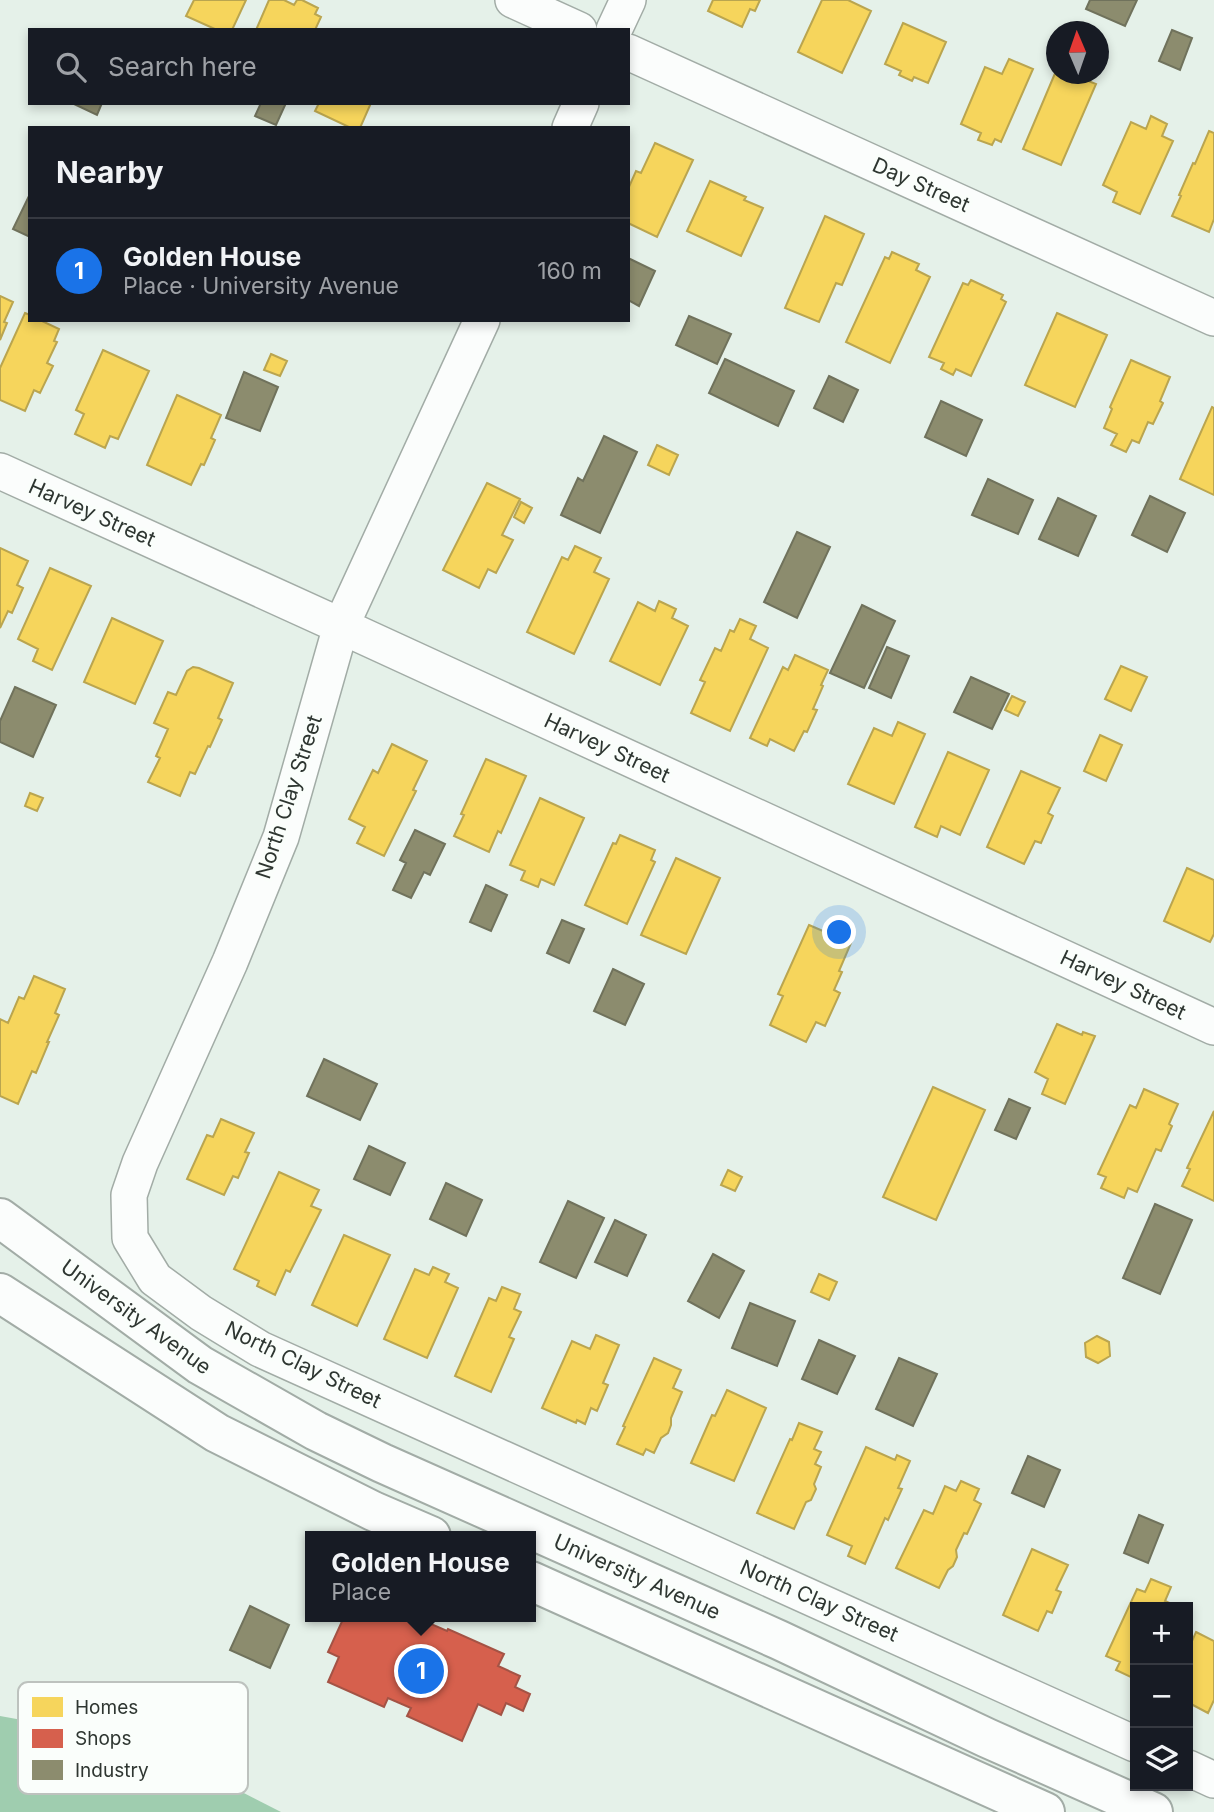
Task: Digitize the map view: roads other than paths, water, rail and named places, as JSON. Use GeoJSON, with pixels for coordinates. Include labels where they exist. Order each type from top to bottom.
{"type":"FeatureCollection","features":[{"type":"Feature","properties":{"kind":"main road","name":"University Avenue"},"geometry":{"type":"LineString","coordinates":[[0,1218],[200,1365],[316,1431],[535,1531]]}},
{"type":"Feature","properties":{"kind":"main road"},"geometry":{"type":"LineString","coordinates":[[0,1293],[217,1433],[373,1511],[419,1531]]}},
{"type":"Feature","properties":{"kind":"main road","name":"University Avenue"},"geometry":{"type":"LineString","coordinates":[[536,1532],[1153,1812]]}},
{"type":"Feature","properties":{"kind":"main road"},"geometry":{"type":"LineString","coordinates":[[536,1583],[1045,1812]]}},
{"type":"Feature","properties":{"kind":"street"},"geometry":{"type":"LineString","coordinates":[[513,0],[575,28]]}},
{"type":"Feature","properties":{"kind":"street"},"geometry":{"type":"LineString","coordinates":[[615,28],[628,0]]}},
{"type":"Feature","properties":{"kind":"street","name":"Day Street"},"geometry":{"type":"LineString","coordinates":[[630,53],[1214,318]]}},
{"type":"Feature","properties":{"kind":"street"},"geometry":{"type":"LineString","coordinates":[[571,126],[580,105]]}},
{"type":"Feature","properties":{"kind":"street","name":"North Clay Street"},"geometry":{"type":"LineString","coordinates":[[481,322],[341,626],[281,837],[230,962],[140,1163],[129,1195],[130,1238],[155,1279],[201,1313],[260,1349],[1130,1742]]}},
{"type":"Feature","properties":{"kind":"street","name":"Harvey Street"},"geometry":{"type":"LineString","coordinates":[[0,471],[1214,1027]]}},
{"type":"Feature","properties":{"kind":"street"},"geometry":{"type":"LineString","coordinates":[[1193,1770],[1214,1780]]}},
{"type":"Feature","properties":{"kind":"place","name":"Golden House"},"geometry":{"type":"Point","coordinates":[421,1671]}}]}
